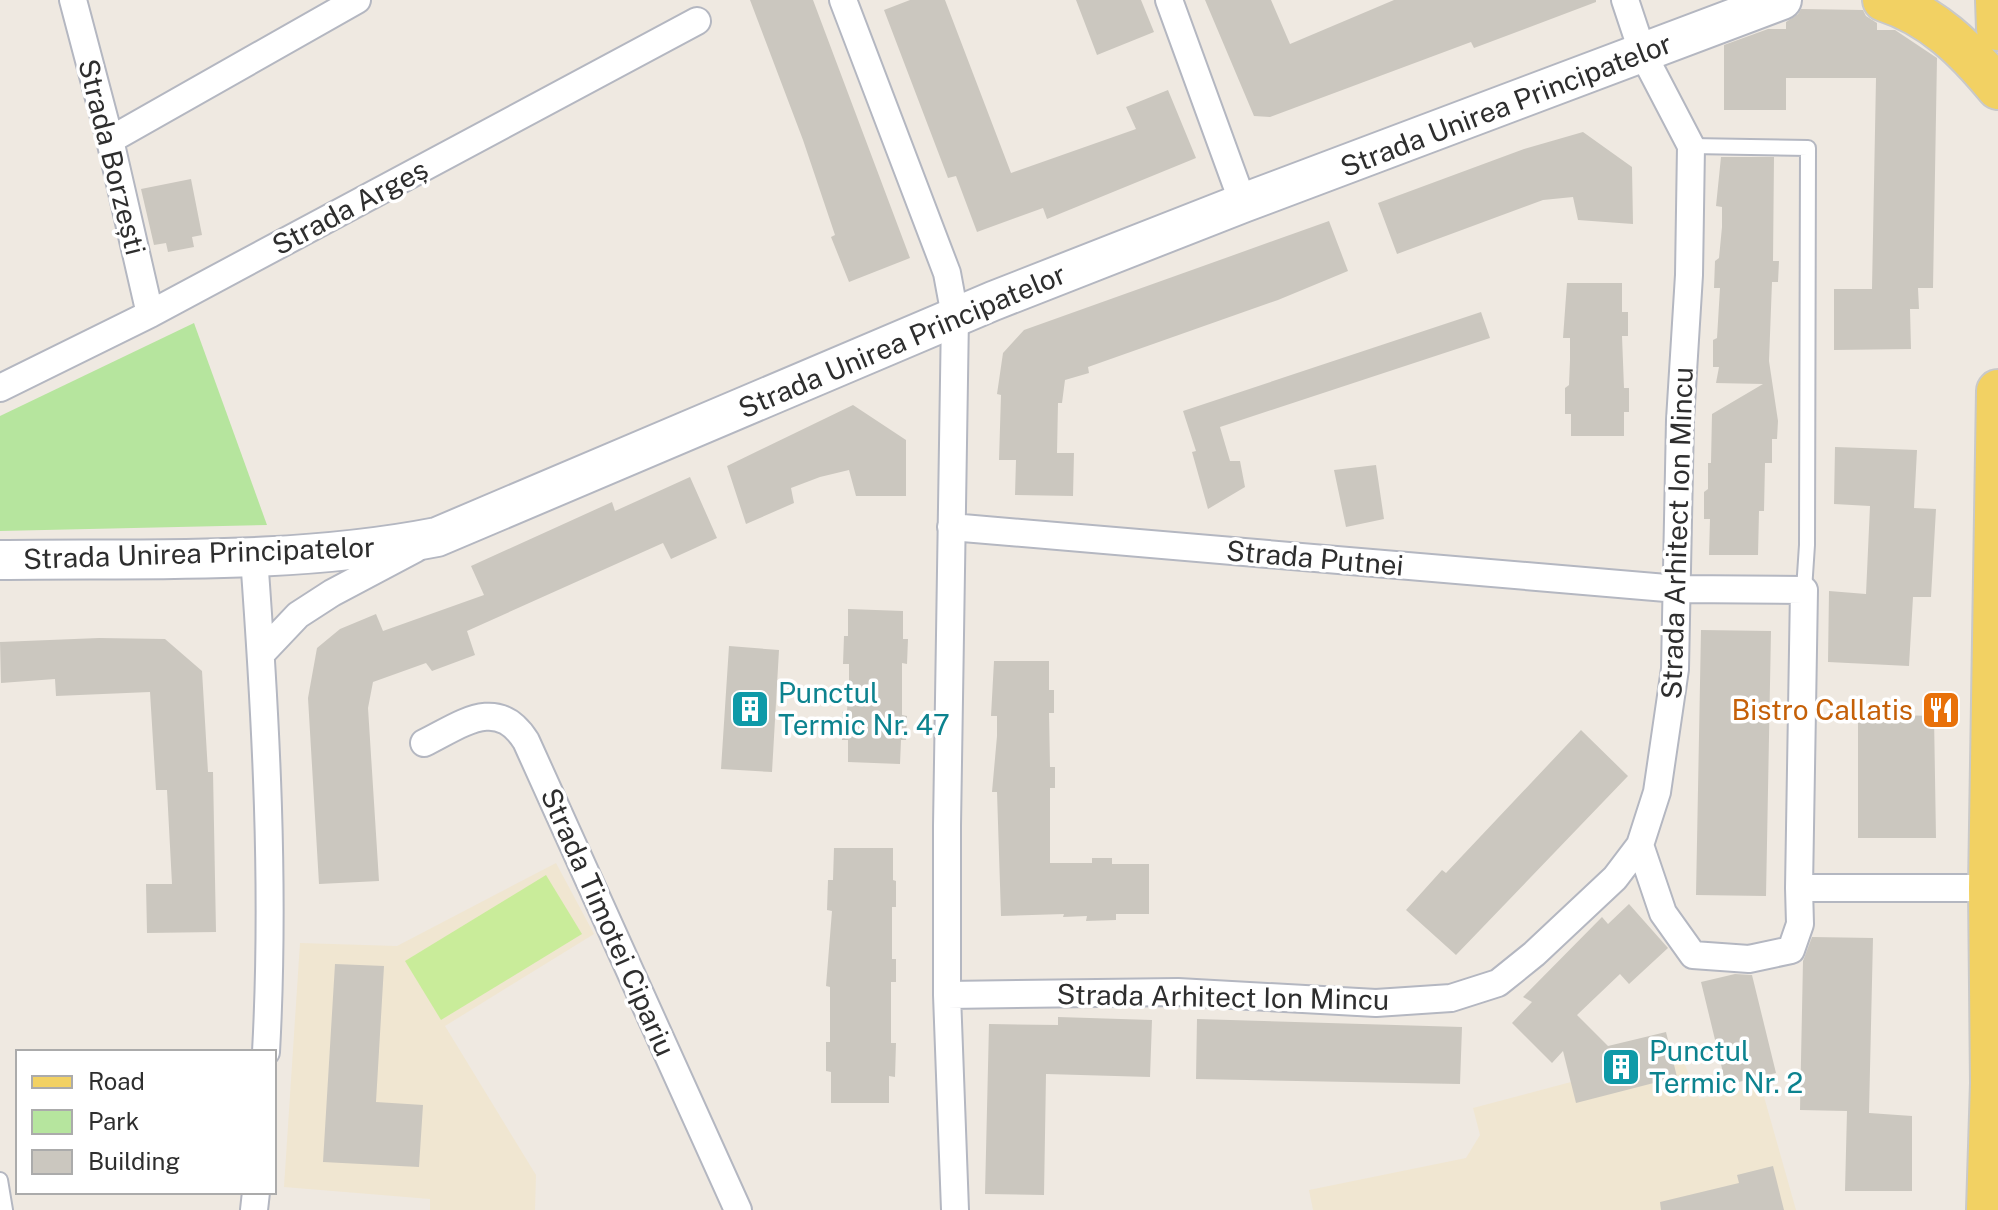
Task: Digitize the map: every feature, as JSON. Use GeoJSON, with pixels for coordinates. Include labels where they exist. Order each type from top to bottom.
{"type":"FeatureCollection","features":[{"type":"Feature","properties":{"kind":"main road","name":"Strada Unirea Principatelor"},"geometry":{"type":"LineString","coordinates":[[0,560],[254,557],[383,548],[437,537],[955,316],[1243,203],[1782,0]]}},
{"type":"Feature","properties":{"kind":"main road"},"geometry":{"type":"LineString","coordinates":[[1884,0],[1922,16],[1947,33],[1998,88]]}},
{"type":"Feature","properties":{"kind":"main road"},"geometry":{"type":"LineString","coordinates":[[1997,0],[1998,29]]}},
{"type":"Feature","properties":{"kind":"main road"},"geometry":{"type":"LineString","coordinates":[[1988,1210],[1995,1083],[1995,953],[1990,888],[1998,391]]}},
{"type":"Feature","properties":{"kind":"street","name":"Strada Borzești"},"geometry":{"type":"LineString","coordinates":[[73,0],[110,140],[150,314]]}},
{"type":"Feature","properties":{"kind":"street"},"geometry":{"type":"LineString","coordinates":[[110,140],[357,0]]}},
{"type":"Feature","properties":{"kind":"street"},"geometry":{"type":"LineString","coordinates":[[843,0],[947,273],[955,316],[947,995],[955,1210]]}},
{"type":"Feature","properties":{"kind":"street"},"geometry":{"type":"LineString","coordinates":[[1169,0],[1243,203]]}},
{"type":"Feature","properties":{"kind":"street","name":"Strada Arhitect Ion Mincu"},"geometry":{"type":"LineString","coordinates":[[947,995],[1178,992],[1376,1003],[1451,998],[1498,983],[1534,954],[1615,878],[1640,845],[1657,792],[1675,669],[1680,420],[1689,275],[1691,146],[1643,54],[1625,0]]}},
{"type":"Feature","properties":{"kind":"street","name":"Strada Argeș"},"geometry":{"type":"LineString","coordinates":[[0,388],[150,314],[697,21]]}},
{"type":"Feature","properties":{"kind":"street","name":"Strada Putnei"},"geometry":{"type":"LineString","coordinates":[[951,527],[1678,589],[1804,590]]}},
{"type":"Feature","properties":{"kind":"street"},"geometry":{"type":"LineString","coordinates":[[261,654],[298,615],[332,593],[437,537]]}},
{"type":"Feature","properties":{"kind":"street"},"geometry":{"type":"LineString","coordinates":[[254,557],[272,917],[266,1050]]}},
{"type":"Feature","properties":{"kind":"street"},"geometry":{"type":"LineString","coordinates":[[1640,845],[1663,913],[1693,955],[1749,959],[1791,950],[1800,924],[1804,590]]}},
{"type":"Feature","properties":{"kind":"street","name":"Strada Timotei Cipariu"},"geometry":{"type":"LineString","coordinates":[[424,743],[487,715],[504,718],[517,727],[738,1210]]}},
{"type":"Feature","properties":{"kind":"street"},"geometry":{"type":"LineString","coordinates":[[1799,888],[1990,888]]}},
{"type":"Feature","properties":{"kind":"lane"},"geometry":{"type":"LineString","coordinates":[[1691,146],[1808,148],[1807,545],[1804,590]]}},
{"type":"Feature","properties":{"kind":"lane"},"geometry":{"type":"LineString","coordinates":[[0,1180],[5,1210]]}},
{"type":"Feature","properties":{"kind":"shaded area"},"geometry":{"type":"Polygon","coordinates":[[[556,863],[594,934],[445,1026],[536,1175],[535,1210],[430,1210],[430,1199],[284,1187],[300,943],[397,946],[556,863]]]}},
{"type":"Feature","properties":{"kind":"shaded area"},"geometry":{"type":"Polygon","coordinates":[[[1680,1053],[1699,1099],[1761,1086],[1796,1210],[1313,1210],[1309,1190],[1466,1158],[1480,1135],[1473,1108],[1680,1053]]]}},
{"type":"Feature","properties":{"kind":"green space"},"geometry":{"type":"Polygon","coordinates":[[[194,323],[267,525],[0,531],[0,416],[194,323]]]}},
{"type":"Feature","properties":{"kind":"green space"},"geometry":{"type":"Polygon","coordinates":[[[546,875],[582,934],[441,1020],[405,961],[546,875]]]}},
{"type":"Feature","properties":{"kind":"building"},"geometry":{"type":"Polygon","coordinates":[[[750,0],[813,0],[910,258],[849,282],[831,237],[835,235],[803,140],[750,0]]]}},
{"type":"Feature","properties":{"kind":"building"},"geometry":{"type":"Polygon","coordinates":[[[910,0],[945,0],[1011,173],[1136,129],[1126,107],[1168,90],[1196,158],[1047,219],[1043,208],[977,232],[956,176],[948,178],[884,10],[910,0]]]}},
{"type":"Feature","properties":{"kind":"building"},"geometry":{"type":"Polygon","coordinates":[[[1076,0],[1141,0],[1154,32],[1097,55],[1076,0]]]}},
{"type":"Feature","properties":{"kind":"building"},"geometry":{"type":"Polygon","coordinates":[[[1205,0],[1271,0],[1290,44],[1394,0],[1596,2],[1474,48],[1471,42],[1270,117],[1254,116],[1205,0]]]}},
{"type":"Feature","properties":{"kind":"building"},"geometry":{"type":"Polygon","coordinates":[[[1801,9],[1863,10],[1877,23],[1877,30],[1895,30],[1937,58],[1933,288],[1918,288],[1919,309],[1910,309],[1911,349],[1834,350],[1834,289],[1872,289],[1876,78],[1786,78],[1786,110],[1724,110],[1724,45],[1768,29],[1786,29],[1786,22],[1801,9]]]}},
{"type":"Feature","properties":{"kind":"building"},"geometry":{"type":"Polygon","coordinates":[[[1583,132],[1632,167],[1633,224],[1578,220],[1573,197],[1543,200],[1397,254],[1378,203],[1524,149],[1583,132]]]}},
{"type":"Feature","properties":{"kind":"building"},"geometry":{"type":"Polygon","coordinates":[[[1721,157],[1774,157],[1773,261],[1779,261],[1778,282],[1772,282],[1769,361],[1778,421],[1777,439],[1772,439],[1772,463],[1765,463],[1764,511],[1759,511],[1758,555],[1709,555],[1710,519],[1704,519],[1704,492],[1708,489],[1708,463],[1711,463],[1712,414],[1763,384],[1716,383],[1719,367],[1713,367],[1720,288],[1714,288],[1715,261],[1719,258],[1722,227],[1722,207],[1716,206],[1721,157]]]}},
{"type":"Feature","properties":{"kind":"building"},"geometry":{"type":"Polygon","coordinates":[[[191,179],[202,235],[192,237],[194,247],[168,252],[166,243],[154,245],[141,189],[191,179]]]}},
{"type":"Feature","properties":{"kind":"building"},"geometry":{"type":"Polygon","coordinates":[[[1329,221],[1348,271],[1278,300],[1088,367],[1089,373],[1065,380],[1062,403],[1058,403],[1057,453],[1074,453],[1073,496],[1015,495],[1016,460],[999,460],[1001,395],[997,394],[1003,353],[1024,330],[1329,221]]]}},
{"type":"Feature","properties":{"kind":"building"},"geometry":{"type":"Polygon","coordinates":[[[1567,283],[1622,283],[1622,312],[1628,312],[1628,336],[1622,336],[1624,388],[1629,388],[1629,412],[1624,412],[1624,436],[1571,436],[1571,414],[1565,414],[1570,338],[1563,338],[1567,283]]]}},
{"type":"Feature","properties":{"kind":"building"},"geometry":{"type":"Polygon","coordinates":[[[1481,312],[1490,338],[1220,427],[1230,461],[1240,461],[1245,487],[1208,509],[1192,452],[1196,451],[1183,411],[1481,312]]]}},
{"type":"Feature","properties":{"kind":"building"},"geometry":{"type":"Polygon","coordinates":[[[853,405],[906,440],[906,496],[856,496],[849,470],[791,488],[794,503],[746,524],[727,466],[853,405]]]}},
{"type":"Feature","properties":{"kind":"building"},"geometry":{"type":"Polygon","coordinates":[[[1835,447],[1917,450],[1914,508],[1936,509],[1931,597],[1913,597],[1909,666],[1828,662],[1829,591],[1866,594],[1870,506],[1834,504],[1835,447]]]}},
{"type":"Feature","properties":{"kind":"building"},"geometry":{"type":"Polygon","coordinates":[[[1376,465],[1384,519],[1346,527],[1334,470],[1376,465]]]}},
{"type":"Feature","properties":{"kind":"building"},"geometry":{"type":"Polygon","coordinates":[[[690,477],[717,538],[671,559],[663,543],[467,631],[475,655],[432,671],[426,663],[373,682],[368,708],[379,881],[319,884],[308,698],[317,648],[340,629],[376,614],[383,631],[484,595],[471,566],[612,502],[615,511],[690,477]]]}},
{"type":"Feature","properties":{"kind":"building"},"geometry":{"type":"Polygon","coordinates":[[[848,609],[903,611],[903,639],[908,639],[907,664],[902,663],[902,715],[907,716],[906,740],[901,740],[900,764],[848,762],[848,740],[842,740],[842,712],[847,711],[849,686],[849,664],[843,664],[844,636],[848,636],[848,609]]]}},
{"type":"Feature","properties":{"kind":"building"},"geometry":{"type":"Polygon","coordinates":[[[1701,630],[1771,631],[1766,896],[1696,895],[1701,630]]]}},
{"type":"Feature","properties":{"kind":"building"},"geometry":{"type":"Polygon","coordinates":[[[165,639],[202,671],[208,772],[213,772],[216,932],[147,933],[146,884],[172,884],[167,790],[156,790],[150,692],[56,696],[55,679],[1,683],[0,642],[165,639]]]}},
{"type":"Feature","properties":{"kind":"building","name":"Punctul Termic Nr. 47"},"geometry":{"type":"Polygon","coordinates":[[[729,646],[779,650],[772,772],[721,769],[729,646]]]}},
{"type":"Feature","properties":{"kind":"building"},"geometry":{"type":"Polygon","coordinates":[[[994,661],[1049,661],[1049,690],[1054,690],[1054,713],[1049,713],[1050,767],[1055,767],[1055,788],[1050,788],[1050,863],[1092,863],[1092,858],[1112,858],[1112,864],[1149,864],[1149,914],[1116,914],[1116,920],[1086,921],[1087,916],[1063,917],[1064,914],[1001,916],[997,792],[992,792],[997,736],[997,716],[991,716],[994,661]]]}},
{"type":"Feature","properties":{"kind":"building"},"geometry":{"type":"Polygon","coordinates":[[[1858,714],[1934,716],[1936,838],[1858,838],[1858,714]]]}},
{"type":"Feature","properties":{"kind":"building"},"geometry":{"type":"Polygon","coordinates":[[[1581,730],[1628,776],[1456,955],[1406,910],[1442,870],[1446,873],[1581,730]]]}},
{"type":"Feature","properties":{"kind":"building"},"geometry":{"type":"Polygon","coordinates":[[[834,848],[893,848],[896,907],[892,907],[892,959],[896,959],[896,982],[891,982],[891,1043],[896,1043],[895,1077],[889,1076],[889,1103],[831,1103],[831,1072],[826,1071],[826,1042],[830,1042],[830,987],[826,986],[832,911],[827,910],[828,880],[833,880],[834,848]]]}},
{"type":"Feature","properties":{"kind":"building"},"geometry":{"type":"Polygon","coordinates":[[[1629,904],[1668,948],[1629,984],[1620,974],[1577,1015],[1608,1046],[1666,1032],[1677,1077],[1576,1103],[1563,1051],[1552,1063],[1512,1023],[1532,1002],[1523,997],[1602,917],[1608,924],[1629,904]]]}},
{"type":"Feature","properties":{"kind":"building"},"geometry":{"type":"Polygon","coordinates":[[[1812,937],[1873,938],[1869,1113],[1912,1116],[1912,1191],[1845,1191],[1847,1111],[1800,1110],[1803,961],[1812,937]]]}},
{"type":"Feature","properties":{"kind":"building"},"geometry":{"type":"Polygon","coordinates":[[[335,964],[384,966],[376,1102],[423,1105],[419,1167],[323,1162],[335,964]]]}},
{"type":"Feature","properties":{"kind":"building"},"geometry":{"type":"Polygon","coordinates":[[[1735,974],[1752,975],[1776,1073],[1726,1085],[1701,982],[1735,974]]]}},
{"type":"Feature","properties":{"kind":"building"},"geometry":{"type":"Polygon","coordinates":[[[1058,1017],[1152,1020],[1150,1077],[1046,1074],[1044,1195],[985,1194],[989,1024],[1058,1025],[1058,1017]]]}},
{"type":"Feature","properties":{"kind":"building"},"geometry":{"type":"Polygon","coordinates":[[[1197,1019],[1462,1027],[1460,1084],[1196,1079],[1197,1019]]]}},
{"type":"Feature","properties":{"kind":"building"},"geometry":{"type":"Polygon","coordinates":[[[1773,1166],[1784,1210],[1661,1210],[1660,1202],[1739,1183],[1737,1175],[1773,1166]]]}},
{"type":"Feature","properties":{"kind":"place","name":"Punctul Termic Nr. 47"},"geometry":{"type":"Point","coordinates":[750,709]}},
{"type":"Feature","properties":{"kind":"place","name":"Bistro Callatis"},"geometry":{"type":"Point","coordinates":[1941,710]}},
{"type":"Feature","properties":{"kind":"place","name":"Punctul Termic Nr. 2"},"geometry":{"type":"Point","coordinates":[1621,1067]}}]}
